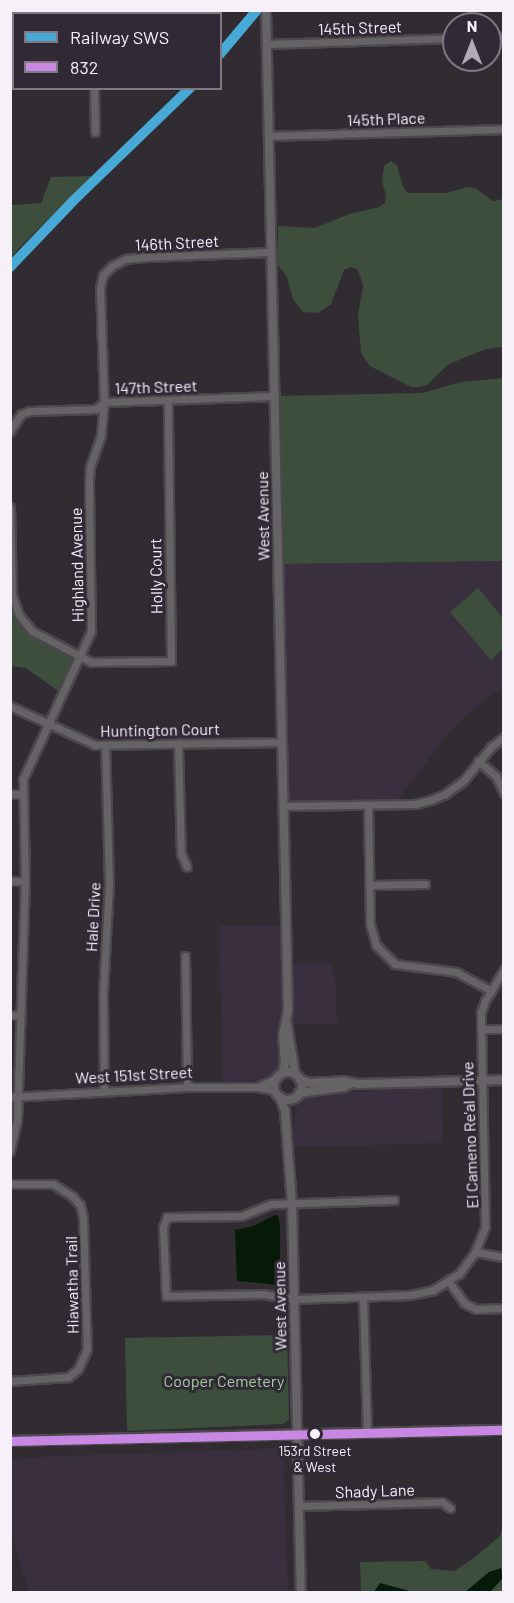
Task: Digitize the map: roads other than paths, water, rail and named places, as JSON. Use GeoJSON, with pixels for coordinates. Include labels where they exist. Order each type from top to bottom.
{"type":"FeatureCollection","features":[{"type":"Feature","properties":{"kind":"street"},"geometry":{"type":"LineString","coordinates":[[266,11],[270,10]]}},
{"type":"Feature","properties":{"kind":"street","name":"West Avenue"},"geometry":{"type":"LineString","coordinates":[[266,11],[284,806],[286,1021],[277,1093],[285,1111],[292,1204],[301,1593]]}},
{"type":"Feature","properties":{"kind":"street","name":"145th Street"},"geometry":{"type":"LineString","coordinates":[[267,44],[442,38]]}},
{"type":"Feature","properties":{"kind":"street"},"geometry":{"type":"LineString","coordinates":[[94,90],[95,132]]}},
{"type":"Feature","properties":{"kind":"street","name":"145th Place"},"geometry":{"type":"LineString","coordinates":[[270,136],[504,129]]}},
{"type":"Feature","properties":{"kind":"street","name":"146th Street"},"geometry":{"type":"LineString","coordinates":[[100,288],[103,275],[112,266],[126,259],[271,252]]}},
{"type":"Feature","properties":{"kind":"street","name":"Highland Avenue"},"geometry":{"type":"LineString","coordinates":[[10,1151],[16,1130],[14,1097],[20,1015],[25,881],[22,794],[25,769],[81,658],[91,631],[90,467],[101,435],[104,402],[100,288]]}},
{"type":"Feature","properties":{"kind":"street","name":"147th Street"},"geometry":{"type":"LineString","coordinates":[[11,425],[21,414],[30,411],[96,409],[104,402],[275,396]]}},
{"type":"Feature","properties":{"kind":"street","name":"Holly Court"},"geometry":{"type":"LineString","coordinates":[[81,658],[91,662],[171,661],[168,400]]}},
{"type":"Feature","properties":{"kind":"street"},"geometry":{"type":"LineString","coordinates":[[10,507],[12,595],[19,615],[32,631],[81,658]]}},
{"type":"Feature","properties":{"kind":"street","name":"Huntington Court"},"geometry":{"type":"LineString","coordinates":[[10,706],[89,744],[282,742]]}},
{"type":"Feature","properties":{"kind":"street"},"geometry":{"type":"LineString","coordinates":[[284,806],[416,804],[431,800],[445,794],[464,780],[478,760],[504,737]]}},
{"type":"Feature","properties":{"kind":"street"},"geometry":{"type":"LineString","coordinates":[[178,743],[181,854],[187,867]]}},
{"type":"Feature","properties":{"kind":"street","name":"Hale Drive"},"geometry":{"type":"LineString","coordinates":[[104,1091],[103,994],[109,884],[105,745]]}},
{"type":"Feature","properties":{"kind":"street"},"geometry":{"type":"LineString","coordinates":[[478,760],[496,776],[504,793]]}},
{"type":"Feature","properties":{"kind":"street"},"geometry":{"type":"LineString","coordinates":[[10,794],[22,794]]}},
{"type":"Feature","properties":{"kind":"street"},"geometry":{"type":"LineString","coordinates":[[368,805],[371,930],[376,945],[383,955],[395,964],[456,972],[491,991]]}},
{"type":"Feature","properties":{"kind":"street"},"geometry":{"type":"LineString","coordinates":[[10,881],[25,881]]}},
{"type":"Feature","properties":{"kind":"street"},"geometry":{"type":"LineString","coordinates":[[369,885],[425,884]]}},
{"type":"Feature","properties":{"kind":"street"},"geometry":{"type":"LineString","coordinates":[[185,957],[187,1087]]}},
{"type":"Feature","properties":{"kind":"street","name":"El Cameno Re'al Drive"},"geometry":{"type":"LineString","coordinates":[[292,1204],[271,1204],[241,1216],[167,1217],[163,1227],[166,1296],[263,1294],[295,1299],[416,1294],[449,1282],[459,1274],[481,1240],[486,1212],[481,1012],[504,969]]}},
{"type":"Feature","properties":{"kind":"street"},"geometry":{"type":"LineString","coordinates":[[10,1015],[20,1015]]}},
{"type":"Feature","properties":{"kind":"street","name":"West Avenue"},"geometry":{"type":"LineString","coordinates":[[286,1021],[298,1077],[296,1096],[290,1112],[289,1164]]}},
{"type":"Feature","properties":{"kind":"street"},"geometry":{"type":"LineString","coordinates":[[481,1029],[504,1029]]}},
{"type":"Feature","properties":{"kind":"street"},"geometry":{"type":"LineString","coordinates":[[279,1076],[298,1077],[310,1083],[343,1081],[350,1084],[504,1080]]}},
{"type":"Feature","properties":{"kind":"street","name":"West 151st Street"},"geometry":{"type":"LineString","coordinates":[[258,1087],[279,1076]]}},
{"type":"Feature","properties":{"kind":"street"},"geometry":{"type":"LineString","coordinates":[[277,1093],[296,1096],[344,1088],[350,1084]]}},
{"type":"Feature","properties":{"kind":"street","name":"West 151st Street"},"geometry":{"type":"LineString","coordinates":[[14,1097],[187,1087],[258,1087],[277,1093]]}},
{"type":"Feature","properties":{"kind":"street","name":"Hiawatha Trail"},"geometry":{"type":"LineString","coordinates":[[10,1184],[53,1184],[72,1196],[80,1205],[83,1217],[87,1349],[78,1369],[68,1377],[10,1382]]}},
{"type":"Feature","properties":{"kind":"street"},"geometry":{"type":"LineString","coordinates":[[292,1204],[394,1200]]}},
{"type":"Feature","properties":{"kind":"street"},"geometry":{"type":"LineString","coordinates":[[475,1252],[504,1257]]}},
{"type":"Feature","properties":{"kind":"street"},"geometry":{"type":"LineString","coordinates":[[449,1282],[464,1303],[476,1309],[504,1308]]}},
{"type":"Feature","properties":{"kind":"street"},"geometry":{"type":"LineString","coordinates":[[363,1297],[367,1433]]}},
{"type":"Feature","properties":{"kind":"street"},"geometry":{"type":"LineString","coordinates":[[10,1441],[504,1430]]}},
{"type":"Feature","properties":{"kind":"street","name":"Shady Lane"},"geometry":{"type":"LineString","coordinates":[[299,1506],[442,1502],[450,1508]]}},
{"type":"Feature","properties":{"kind":"rail line","name":"SWS"},"geometry":{"type":"LineString","coordinates":[[222,52],[257,10]]}},
{"type":"Feature","properties":{"kind":"rail line","name":"SWS"},"geometry":{"type":"LineString","coordinates":[[10,267],[73,201],[188,90]]}},
{"type":"Feature","properties":{"kind":"place","name":"153rd Street & West"},"geometry":{"type":"Point","coordinates":[315,1434]}},
{"type":"Feature","properties":{"kind":"park label","name":"Cooper Cemetery"},"geometry":{"type":"Point","coordinates":[224,1381]}}]}
